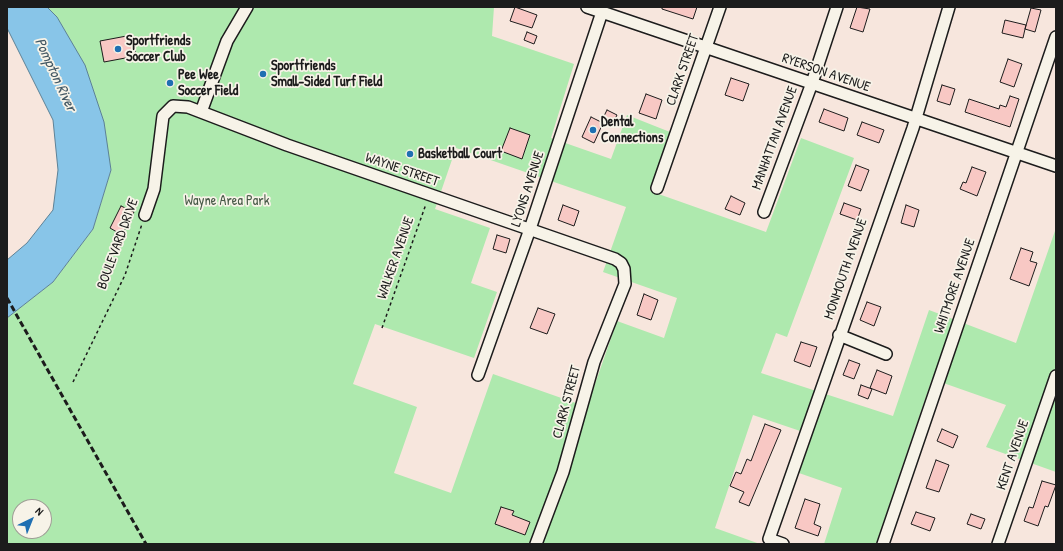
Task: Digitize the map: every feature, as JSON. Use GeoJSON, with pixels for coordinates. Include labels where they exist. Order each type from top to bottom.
{"type":"FeatureCollection","features":[{"type":"Feature","properties":{"kind":"street"},"geometry":{"type":"LineString","coordinates":[[201,112],[227,41],[247,7]]}},
{"type":"Feature","properties":{"kind":"street","name":"RYERSON AVENUE"},"geometry":{"type":"LineString","coordinates":[[587,7],[1056,166]]}},
{"type":"Feature","properties":{"kind":"street","name":"CLARK STREET"},"geometry":{"type":"LineString","coordinates":[[658,188],[720,7]]}},
{"type":"Feature","properties":{"kind":"street","name":"MANHATTAN AVENUE"},"geometry":{"type":"LineString","coordinates":[[764,212],[812,84],[837,7]]}},
{"type":"Feature","properties":{"kind":"street","name":"MONMOUTH AVENUE"},"geometry":{"type":"LineString","coordinates":[[783,544],[768,539],[916,118],[949,7]]}},
{"type":"Feature","properties":{"kind":"street","name":"LYONS AVENUE"},"geometry":{"type":"LineString","coordinates":[[478,375],[530,229],[602,12]]}},
{"type":"Feature","properties":{"kind":"street","name":"WHITMORE AVENUE"},"geometry":{"type":"LineString","coordinates":[[883,544],[1056,37]]}},
{"type":"Feature","properties":{"kind":"street","name":"WAYNE STREET"},"geometry":{"type":"LineString","coordinates":[[167,110],[173,106],[188,107],[279,142],[615,259],[624,269]]}},
{"type":"Feature","properties":{"kind":"street","name":"BOULEVARD DRIVE"},"geometry":{"type":"LineString","coordinates":[[145,215],[154,189],[161,124],[167,110]]}},
{"type":"Feature","properties":{"kind":"street","name":"CLARK STREET"},"geometry":{"type":"LineString","coordinates":[[536,544],[555,496],[565,465],[594,362],[625,284],[624,269]]}},
{"type":"Feature","properties":{"kind":"street"},"geometry":{"type":"LineString","coordinates":[[839,335],[886,354]]}},
{"type":"Feature","properties":{"kind":"street","name":"KENT AVENUE"},"geometry":{"type":"LineString","coordinates":[[998,544],[1056,376]]}},
{"type":"Feature","properties":{"kind":"path","name":"WALKER AVENUE"},"geometry":{"type":"LineString","coordinates":[[382,328],[429,195]]}},
{"type":"Feature","properties":{"kind":"path","name":"BOULEVARD DRIVE"},"geometry":{"type":"LineString","coordinates":[[73,382],[125,275],[145,215]]}},
{"type":"Feature","properties":{"kind":"green space","name":"Wayne Area Park"},"geometry":{"type":"Polygon","coordinates":[[[47,7],[494,7],[492,36],[574,64],[551,138],[611,159],[627,115],[670,132],[650,191],[766,232],[801,138],[854,158],[787,337],[776,333],[761,373],[893,416],[929,310],[1016,343],[1056,228],[1056,472],[986,447],[1006,405],[932,379],[876,544],[824,544],[842,488],[799,473],[812,435],[753,415],[715,528],[760,544],[7,544],[7,318],[53,282],[93,229],[111,170],[57,17],[47,7]],[[456,148],[435,209],[490,228],[471,283],[497,292],[474,358],[375,324],[353,384],[417,407],[394,473],[451,493],[493,374],[587,407],[617,321],[664,338],[677,298],[603,272],[626,207],[456,148]]]}},
{"type":"Feature","properties":{"kind":"water","name":"Pompton River"},"geometry":{"type":"Polygon","coordinates":[[[7,7],[47,7],[57,17],[85,65],[104,122],[111,170],[93,229],[53,282],[7,318],[7,260],[27,243],[53,210],[58,170],[53,120],[7,28],[7,7]]]}},
{"type":"Feature","properties":{"kind":"building"},"geometry":{"type":"Polygon","coordinates":[[[515,7],[537,15],[532,28],[510,21],[515,7]]]}},
{"type":"Feature","properties":{"kind":"building"},"geometry":{"type":"Polygon","coordinates":[[[662,7],[697,7],[693,19],[662,9],[662,7]]]}},
{"type":"Feature","properties":{"kind":"building"},"geometry":{"type":"Polygon","coordinates":[[[857,7],[870,9],[863,32],[850,28],[857,7]]]}},
{"type":"Feature","properties":{"kind":"building"},"geometry":{"type":"Polygon","coordinates":[[[1031,8],[1041,10],[1035,32],[1025,29],[1031,8]]]}},
{"type":"Feature","properties":{"kind":"building"},"geometry":{"type":"Polygon","coordinates":[[[1005,20],[1026,25],[1023,38],[1002,33],[1005,20]]]}},
{"type":"Feature","properties":{"kind":"building"},"geometry":{"type":"Polygon","coordinates":[[[527,32],[537,36],[534,44],[524,40],[527,32]]]}},
{"type":"Feature","properties":{"kind":"building","name":"Sportfriends Soccer Club"},"geometry":{"type":"Polygon","coordinates":[[[132,35],[136,56],[104,62],[100,41],[132,35]]]}},
{"type":"Feature","properties":{"kind":"building"},"geometry":{"type":"Polygon","coordinates":[[[1008,59],[1022,64],[1014,87],[1000,82],[1008,59]]]}},
{"type":"Feature","properties":{"kind":"building"},"geometry":{"type":"Polygon","coordinates":[[[731,78],[749,84],[743,101],[725,95],[731,78]]]}},
{"type":"Feature","properties":{"kind":"building"},"geometry":{"type":"Polygon","coordinates":[[[942,85],[955,89],[950,105],[937,101],[942,85]]]}},
{"type":"Feature","properties":{"kind":"building"},"geometry":{"type":"Polygon","coordinates":[[[646,94],[662,100],[656,119],[639,113],[646,94]]]}},
{"type":"Feature","properties":{"kind":"building"},"geometry":{"type":"Polygon","coordinates":[[[1010,96],[1019,99],[1010,127],[965,112],[969,99],[999,109],[1000,105],[1006,107],[1010,96]]]}},
{"type":"Feature","properties":{"kind":"building"},"geometry":{"type":"Polygon","coordinates":[[[824,109],[848,118],[844,131],[819,122],[824,109]]]}},
{"type":"Feature","properties":{"kind":"building"},"geometry":{"type":"Polygon","coordinates":[[[607,110],[617,115],[613,123],[603,118],[607,110]]]}},
{"type":"Feature","properties":{"kind":"building","name":"Dental Connections"},"geometry":{"type":"Polygon","coordinates":[[[591,117],[603,123],[594,143],[582,137],[591,117]]]}},
{"type":"Feature","properties":{"kind":"building"},"geometry":{"type":"Polygon","coordinates":[[[862,122],[884,130],[879,143],[857,135],[862,122]]]}},
{"type":"Feature","properties":{"kind":"building"},"geometry":{"type":"Polygon","coordinates":[[[510,128],[530,135],[522,159],[501,151],[510,128]]]}},
{"type":"Feature","properties":{"kind":"building"},"geometry":{"type":"Polygon","coordinates":[[[856,165],[869,170],[861,191],[848,186],[856,165]]]}},
{"type":"Feature","properties":{"kind":"building"},"geometry":{"type":"Polygon","coordinates":[[[972,167],[986,172],[977,196],[960,189],[963,182],[966,183],[972,167]]]}},
{"type":"Feature","properties":{"kind":"building"},"geometry":{"type":"Polygon","coordinates":[[[731,196],[745,203],[740,215],[725,209],[731,196]]]}},
{"type":"Feature","properties":{"kind":"building"},"geometry":{"type":"Polygon","coordinates":[[[844,203],[861,209],[857,220],[840,214],[844,203]]]}},
{"type":"Feature","properties":{"kind":"building"},"geometry":{"type":"Polygon","coordinates":[[[563,205],[579,211],[574,226],[558,220],[563,205]]]}},
{"type":"Feature","properties":{"kind":"building"},"geometry":{"type":"Polygon","coordinates":[[[906,205],[919,210],[914,227],[901,223],[906,205]]]}},
{"type":"Feature","properties":{"kind":"building"},"geometry":{"type":"Polygon","coordinates":[[[121,206],[134,212],[122,235],[110,228],[121,206]]]}},
{"type":"Feature","properties":{"kind":"building"},"geometry":{"type":"Polygon","coordinates":[[[497,235],[510,239],[506,253],[493,249],[497,235]]]}},
{"type":"Feature","properties":{"kind":"building"},"geometry":{"type":"Polygon","coordinates":[[[1021,248],[1033,252],[1030,261],[1037,263],[1029,286],[1010,279],[1021,248]]]}},
{"type":"Feature","properties":{"kind":"building"},"geometry":{"type":"Polygon","coordinates":[[[644,294],[658,300],[651,320],[637,315],[644,294]]]}},
{"type":"Feature","properties":{"kind":"building"},"geometry":{"type":"Polygon","coordinates":[[[867,302],[881,307],[874,326],[860,320],[867,302]]]}},
{"type":"Feature","properties":{"kind":"building"},"geometry":{"type":"Polygon","coordinates":[[[538,308],[555,314],[547,334],[530,328],[538,308]]]}},
{"type":"Feature","properties":{"kind":"building"},"geometry":{"type":"Polygon","coordinates":[[[801,342],[817,347],[810,367],[794,361],[801,342]]]}},
{"type":"Feature","properties":{"kind":"building"},"geometry":{"type":"Polygon","coordinates":[[[849,360],[860,364],[854,379],[843,375],[849,360]]]}},
{"type":"Feature","properties":{"kind":"building"},"geometry":{"type":"Polygon","coordinates":[[[877,370],[892,376],[886,394],[870,388],[877,370]]]}},
{"type":"Feature","properties":{"kind":"building"},"geometry":{"type":"Polygon","coordinates":[[[861,385],[872,389],[868,399],[858,395],[861,385]]]}},
{"type":"Feature","properties":{"kind":"building"},"geometry":{"type":"Polygon","coordinates":[[[765,424],[781,430],[749,506],[739,502],[744,492],[730,486],[736,472],[741,474],[747,459],[751,461],[765,424]]]}},
{"type":"Feature","properties":{"kind":"building"},"geometry":{"type":"Polygon","coordinates":[[[942,429],[958,436],[953,448],[937,441],[942,429]]]}},
{"type":"Feature","properties":{"kind":"building"},"geometry":{"type":"Polygon","coordinates":[[[936,460],[949,465],[939,492],[926,488],[936,460]]]}},
{"type":"Feature","properties":{"kind":"building"},"geometry":{"type":"Polygon","coordinates":[[[1042,481],[1056,485],[1048,507],[1045,506],[1038,526],[1024,521],[1029,507],[1033,508],[1042,481]]]}},
{"type":"Feature","properties":{"kind":"building"},"geometry":{"type":"Polygon","coordinates":[[[805,499],[820,504],[814,524],[821,527],[818,536],[795,528],[805,499]]]}},
{"type":"Feature","properties":{"kind":"building"},"geometry":{"type":"Polygon","coordinates":[[[501,507],[514,511],[512,515],[530,522],[525,535],[495,524],[501,507]]]}},
{"type":"Feature","properties":{"kind":"building"},"geometry":{"type":"Polygon","coordinates":[[[916,512],[935,518],[930,531],[911,524],[916,512]]]}},
{"type":"Feature","properties":{"kind":"building"},"geometry":{"type":"Polygon","coordinates":[[[971,514],[985,519],[981,529],[967,524],[971,514]]]}},
{"type":"Feature","properties":{"kind":"railway"},"geometry":{"type":"LineString","coordinates":[[7,298],[146,544]]}},
{"type":"Feature","properties":{"kind":"place","name":"Sportfriends Soccer Club"},"geometry":{"type":"Point","coordinates":[118,49]}},
{"type":"Feature","properties":{"kind":"place","name":"Sportfriends Small-Sided Turf Field"},"geometry":{"type":"Point","coordinates":[263,74]}},
{"type":"Feature","properties":{"kind":"place","name":"Pee Wee Soccer Field"},"geometry":{"type":"Point","coordinates":[170,83]}},
{"type":"Feature","properties":{"kind":"place","name":"Dental Connections"},"geometry":{"type":"Point","coordinates":[593,130]}},
{"type":"Feature","properties":{"kind":"place","name":"Basketball Court"},"geometry":{"type":"Point","coordinates":[410,154]}}]}
